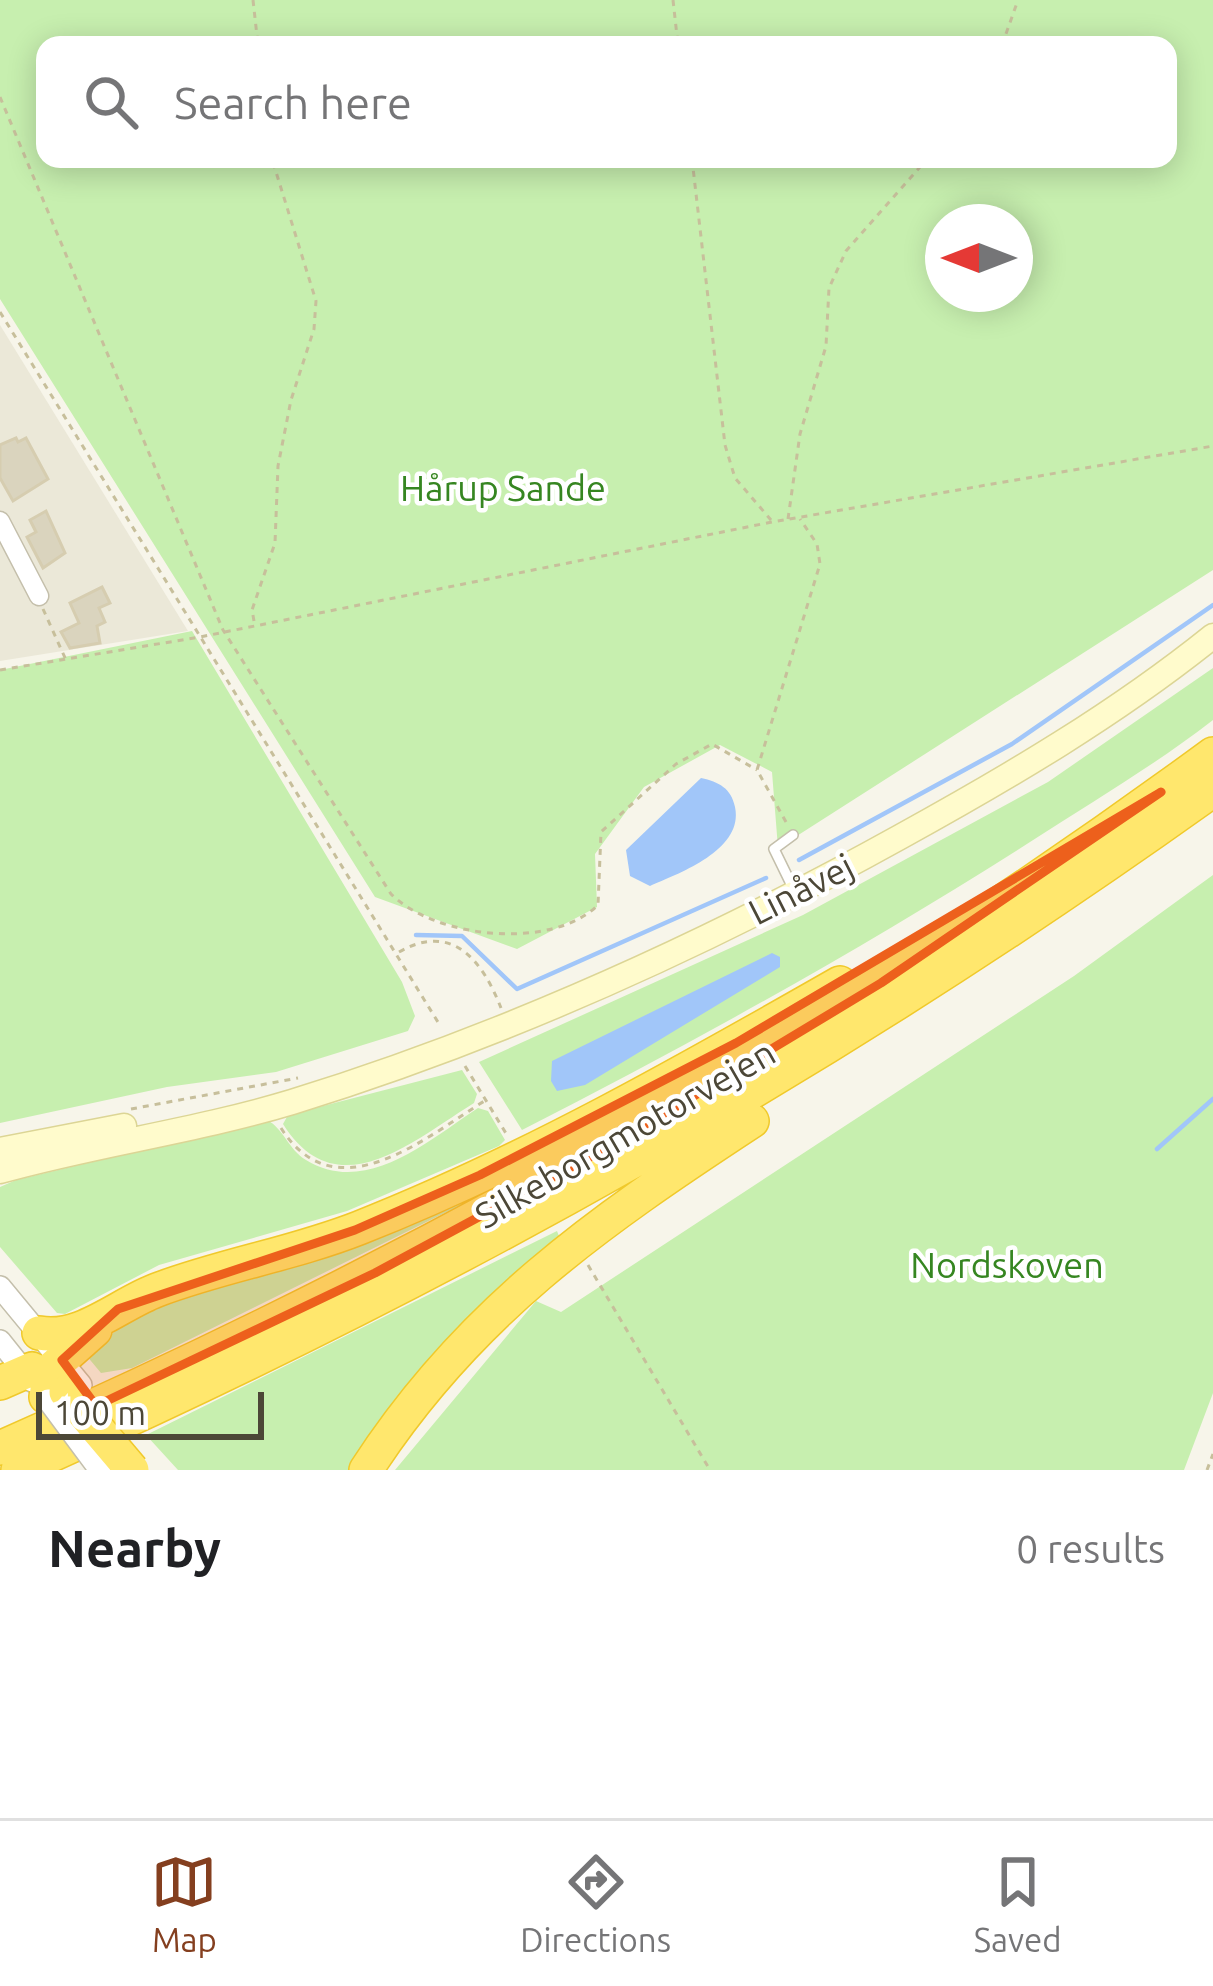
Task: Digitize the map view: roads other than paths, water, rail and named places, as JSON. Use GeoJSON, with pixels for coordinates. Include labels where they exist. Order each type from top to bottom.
{"type":"FeatureCollection","features":[{"type":"Feature","properties":{"kind":"highway","name":"Silkeborgmotorvejen"},"geometry":{"type":"LineString","coordinates":[[0,1448],[255,1333],[616,1142],[881,983],[1213,754]]}},
{"type":"Feature","properties":{"kind":"highway","name":"Silkeborgmotorvejen"},"geometry":{"type":"LineString","coordinates":[[18,1470],[389,1297],[636,1164],[898,1006],[1213,790]]}},
{"type":"Feature","properties":{"kind":"highway"},"geometry":{"type":"LineString","coordinates":[[366,1470],[458,1348],[562,1250],[962,983],[1213,790]]}},
{"type":"Feature","properties":{"kind":"highway"},"geometry":{"type":"LineString","coordinates":[[39,1333],[59,1335],[153,1291],[355,1230],[517,1157],[736,1043],[1161,792]]}},
{"type":"Feature","properties":{"kind":"highway"},"geometry":{"type":"LineString","coordinates":[[118,1309],[47,1383],[132,1470]]}},
{"type":"Feature","properties":{"kind":"main road","name":"Linåvej"},"geometry":{"type":"LineString","coordinates":[[0,1171],[234,1118],[558,1003],[797,895],[1009,777],[1111,711],[1213,635]]}},
{"type":"Feature","properties":{"kind":"main road","name":"Linåvej"},"geometry":{"type":"LineString","coordinates":[[0,1150],[356,1078]]}},
{"type":"Feature","properties":{"kind":"main road"},"geometry":{"type":"LineString","coordinates":[[0,1159],[97,1132]]}},
{"type":"Feature","properties":{"kind":"street"},"geometry":{"type":"LineString","coordinates":[[0,521],[39,596]]}},
{"type":"Feature","properties":{"kind":"street"},"geometry":{"type":"LineString","coordinates":[[0,1286],[39,1333],[47,1383],[95,1462]]}},
{"type":"Feature","properties":{"kind":"street"},"geometry":{"type":"LineString","coordinates":[[0,1300],[39,1333]]}},
{"type":"Feature","properties":{"kind":"street"},"geometry":{"type":"LineString","coordinates":[[0,1341],[144,1470]]}},
{"type":"Feature","properties":{"kind":"lane"},"geometry":{"type":"LineString","coordinates":[[793,835],[774,849],[797,895]]}},
{"type":"Feature","properties":{"kind":"water"},"geometry":{"type":"Polygon","coordinates":[[[701,778],[719,784],[731,795],[735,822],[730,836],[707,858],[650,886],[630,876],[626,850],[701,778]]]}},
{"type":"Feature","properties":{"kind":"water"},"geometry":{"type":"Polygon","coordinates":[[[772,953],[780,957],[780,967],[585,1085],[557,1091],[551,1081],[552,1061],[772,953]]]}},
{"type":"Feature","properties":{"kind":"waterway"},"geometry":{"type":"LineString","coordinates":[[799,860],[1012,744],[1213,605]]}},
{"type":"Feature","properties":{"kind":"waterway"},"geometry":{"type":"LineString","coordinates":[[416,935],[462,936],[517,989],[766,878]]}},
{"type":"Feature","properties":{"kind":"waterway"},"geometry":{"type":"LineString","coordinates":[[1157,1149],[1213,1099]]}},
{"type":"Feature","properties":{"kind":"park label","name":"Hårup Sande"},"geometry":{"type":"Point","coordinates":[503,488]}},
{"type":"Feature","properties":{"kind":"park label","name":"Nordskoven"},"geometry":{"type":"Point","coordinates":[1007,1265]}}]}
